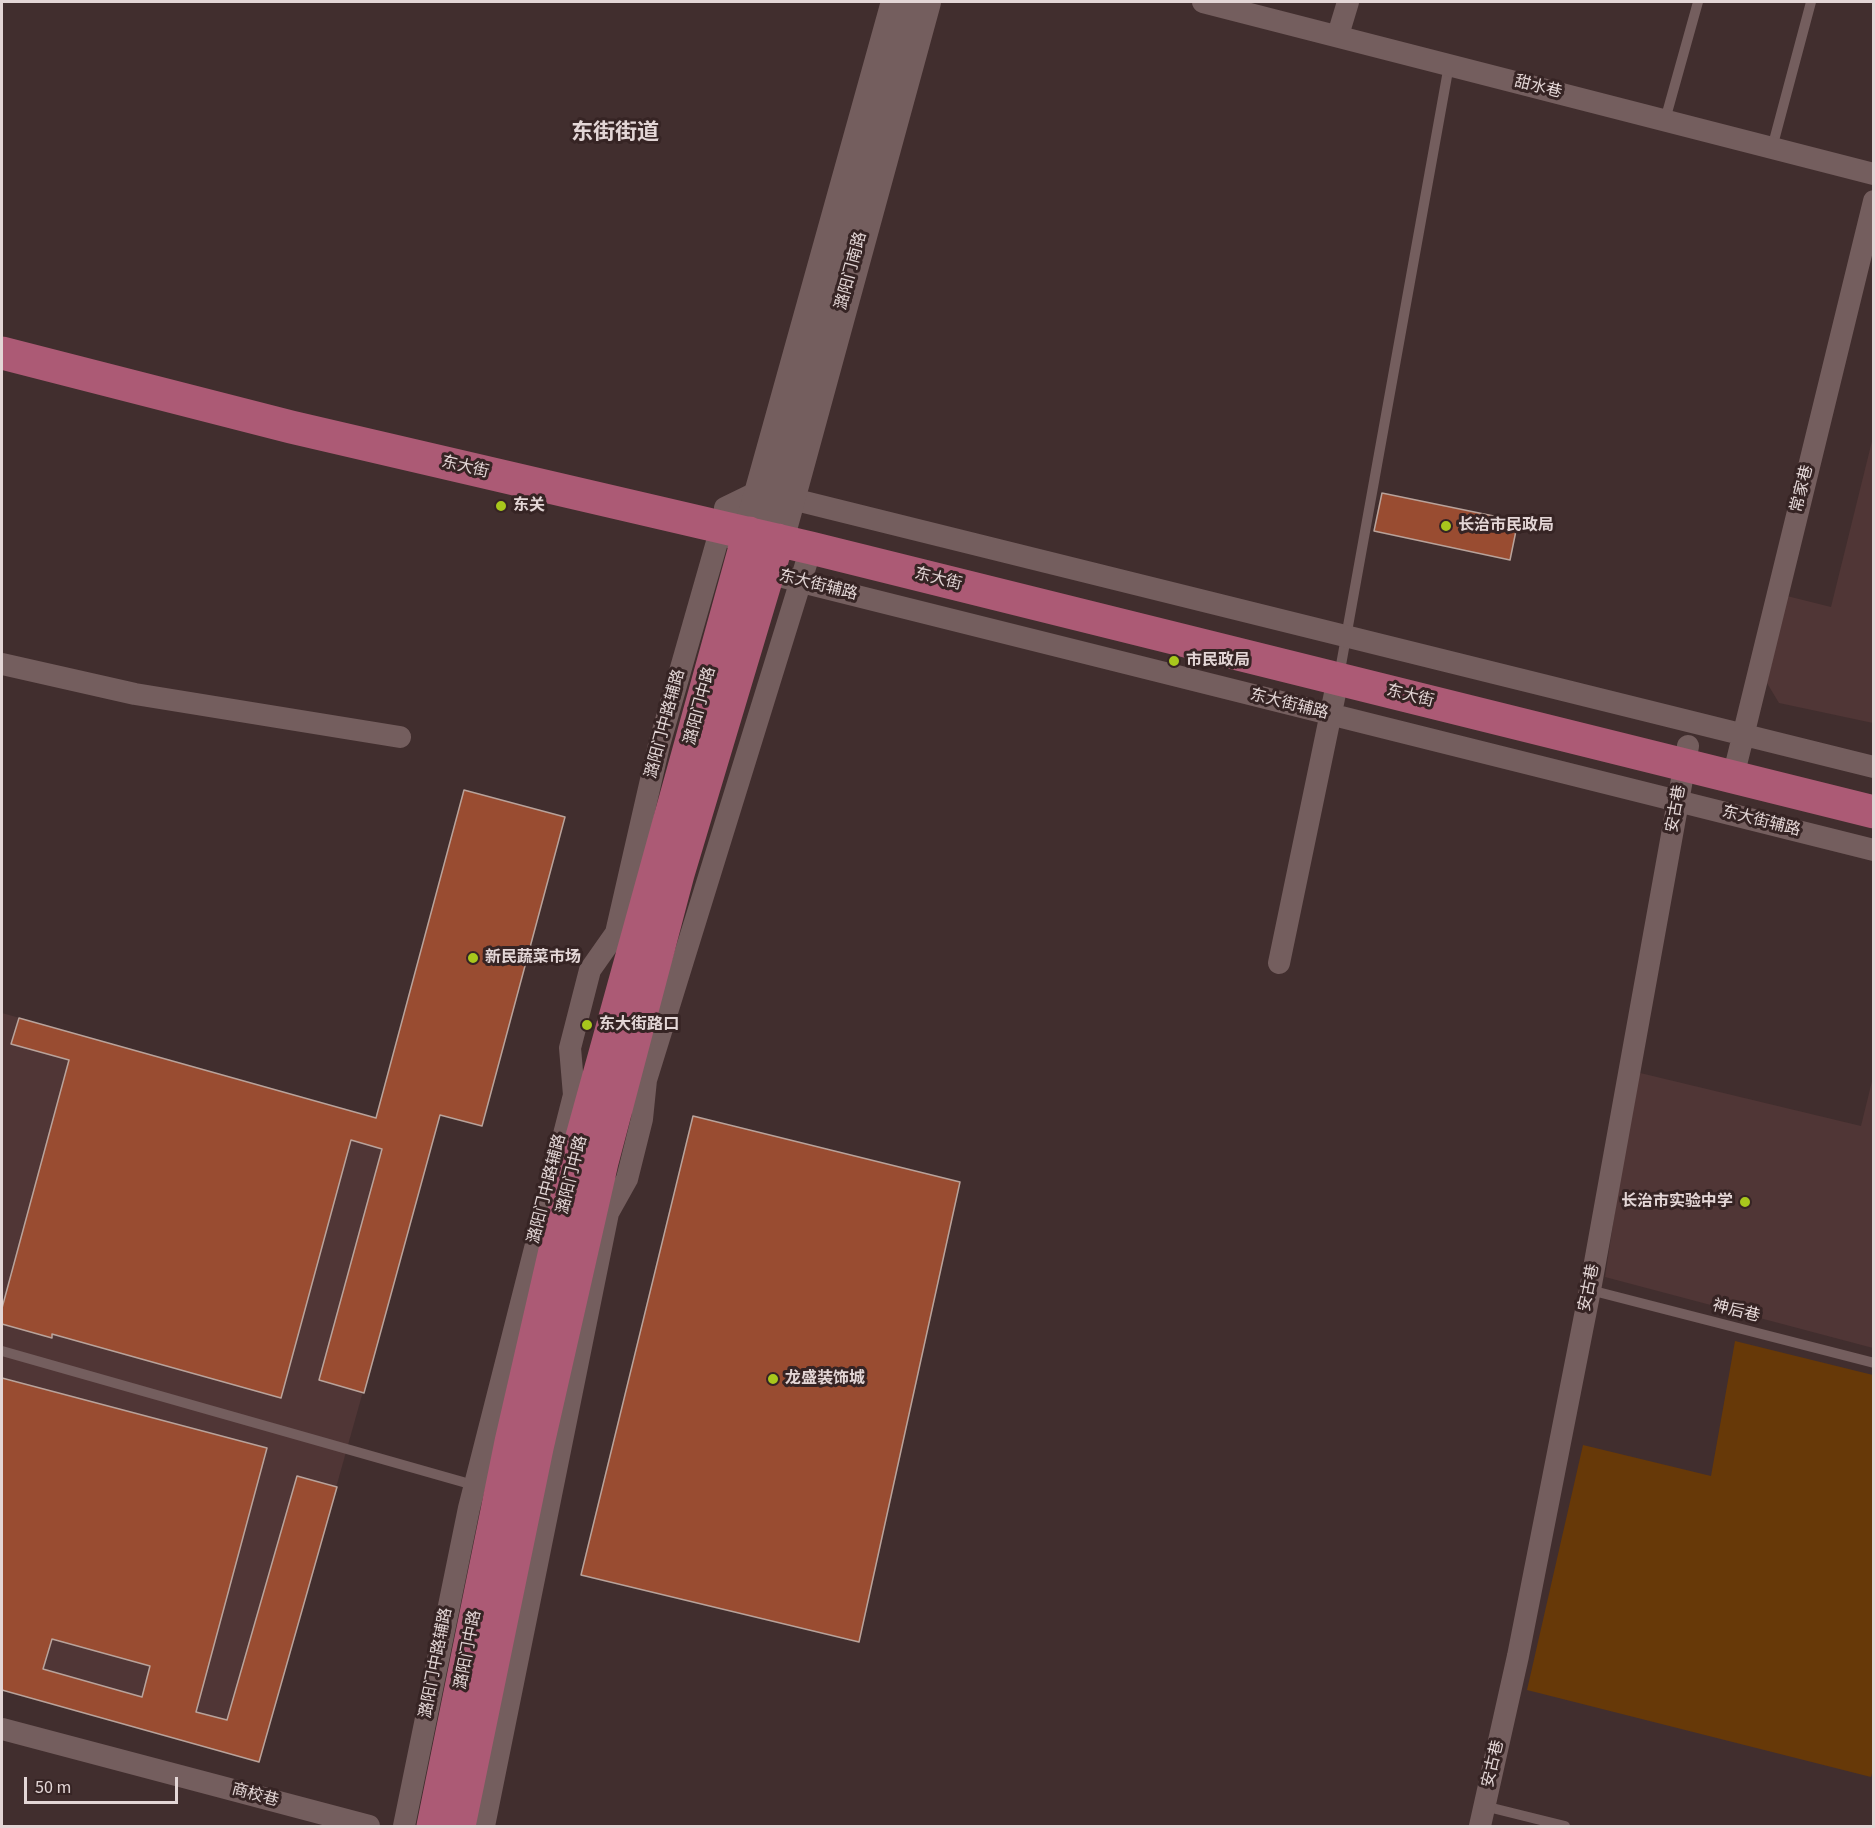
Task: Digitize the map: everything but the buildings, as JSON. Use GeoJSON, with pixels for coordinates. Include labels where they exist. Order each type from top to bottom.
{"type":"FeatureCollection","features":[{"type":"Feature","properties":{"kind":"main road","name":"潞阳门南路"},"geometry":{"type":"LineString","coordinates":[[756,521],[897,2]]}},
{"type":"Feature","properties":{"kind":"main road","name":"潞阳门南路"},"geometry":{"type":"LineString","coordinates":[[756,521],[925,2]]}},
{"type":"Feature","properties":{"kind":"main road","name":"东大街"},"geometry":{"type":"LineString","coordinates":[[2,333],[295,408],[756,521],[1342,659],[1686,756],[1738,757],[1874,793]]}},
{"type":"Feature","properties":{"kind":"main road","name":"东大街"},"geometry":{"type":"LineString","coordinates":[[2,353],[302,430],[756,521],[811,548],[1342,659]]}},
{"type":"Feature","properties":{"kind":"main road","name":"潞阳门中路"},"geometry":{"type":"LineString","coordinates":[[459,1827],[506,1495],[608,1139],[678,874],[768,573],[756,521]]}},
{"type":"Feature","properties":{"kind":"main road","name":"潞阳门中路"},"geometry":{"type":"LineString","coordinates":[[433,1827],[506,1495],[577,1155],[756,521]]}},
{"type":"Feature","properties":{"kind":"main road","name":"东大街"},"geometry":{"type":"LineString","coordinates":[[1738,757],[1874,812]]}},
{"type":"Feature","properties":{"kind":"street","name":"甜水巷"},"geometry":{"type":"LineString","coordinates":[[1203,2],[1338,34],[1449,65],[1874,174]]}},
{"type":"Feature","properties":{"kind":"street"},"geometry":{"type":"LineString","coordinates":[[1338,34],[1348,2]]}},
{"type":"Feature","properties":{"kind":"street","name":"常家巷"},"geometry":{"type":"LineString","coordinates":[[1738,757],[1874,201]]}},
{"type":"Feature","properties":{"kind":"street"},"geometry":{"type":"LineString","coordinates":[[484,1827],[608,1213],[627,1179],[642,1119],[646,1080],[811,548]]}},
{"type":"Feature","properties":{"kind":"street","name":"东大街辅路"},"geometry":{"type":"LineString","coordinates":[[768,573],[1330,716],[1874,850]]}},
{"type":"Feature","properties":{"kind":"street"},"geometry":{"type":"LineString","coordinates":[[1279,963],[1342,659],[1738,757],[1874,767]]}},
{"type":"Feature","properties":{"kind":"street"},"geometry":{"type":"LineString","coordinates":[[2,664],[135,694],[400,737]]}},
{"type":"Feature","properties":{"kind":"street","name":"安古巷"},"geometry":{"type":"LineString","coordinates":[[1482,1816],[1518,1656],[1590,1290],[1686,756]]}},
{"type":"Feature","properties":{"kind":"street","name":"潞阳门中路辅路"},"geometry":{"type":"LineString","coordinates":[[404,1827],[506,1495]]}},
{"type":"Feature","properties":{"kind":"street","name":"商校巷"},"geometry":{"type":"LineString","coordinates":[[2,1729],[369,1827]]}},
{"type":"Feature","properties":{"kind":"lane"},"geometry":{"type":"LineString","coordinates":[[1665,120],[1698,2]]}},
{"type":"Feature","properties":{"kind":"lane"},"geometry":{"type":"LineString","coordinates":[[1772,148],[1811,2]]}},
{"type":"Feature","properties":{"kind":"lane"},"geometry":{"type":"LineString","coordinates":[[1342,659],[1449,65]]}},
{"type":"Feature","properties":{"kind":"lane","name":"神后巷"},"geometry":{"type":"LineString","coordinates":[[1590,1290],[1874,1363]]}},
{"type":"Feature","properties":{"kind":"lane"},"geometry":{"type":"LineString","coordinates":[[2,1351],[506,1495]]}},
{"type":"Feature","properties":{"kind":"lane"},"geometry":{"type":"LineString","coordinates":[[1482,1816],[1565,1827]]}},
{"type":"Feature","properties":{"kind":"shaded area"},"geometry":{"type":"Polygon","coordinates":[[[1873,437],[1873,723],[1779,703],[1767,683],[1787,596],[1831,607],[1873,437]]]}},
{"type":"Feature","properties":{"kind":"shaded area"},"geometry":{"type":"Polygon","coordinates":[[[2,1013],[435,1135],[259,1762],[2,1690],[2,1013]]]}},
{"type":"Feature","properties":{"kind":"shaded area","name":"长治市实验中学"},"geometry":{"type":"Polygon","coordinates":[[[1636,1072],[1861,1126],[1873,1077],[1873,1348],[1605,1277],[1636,1072]]]}},
{"type":"Feature","properties":{"kind":"shaded area"},"geometry":{"type":"Polygon","coordinates":[[[1735,1341],[1873,1375],[1874,1766],[1871,1777],[1527,1690],[1583,1445],[1711,1476],[1735,1341]]]}},
{"type":"Feature","properties":{"kind":"place","name":"东关"},"geometry":{"type":"Point","coordinates":[501,506]}},
{"type":"Feature","properties":{"kind":"place","name":"长治市民政局"},"geometry":{"type":"Point","coordinates":[1446,526]}},
{"type":"Feature","properties":{"kind":"place","name":"市民政局"},"geometry":{"type":"Point","coordinates":[1174,661]}},
{"type":"Feature","properties":{"kind":"place","name":"新民蔬菜市场"},"geometry":{"type":"Point","coordinates":[473,958]}},
{"type":"Feature","properties":{"kind":"place","name":"东大街路口"},"geometry":{"type":"Point","coordinates":[587,1025]}},
{"type":"Feature","properties":{"kind":"place","name":"长治市实验中学"},"geometry":{"type":"Point","coordinates":[1745,1202]}},
{"type":"Feature","properties":{"kind":"place","name":"龙盛装饰城"},"geometry":{"type":"Point","coordinates":[773,1379]}},
{"type":"Feature","properties":{"kind":"district","name":"东街街道"},"geometry":{"type":"Point","coordinates":[615,134]}}]}
